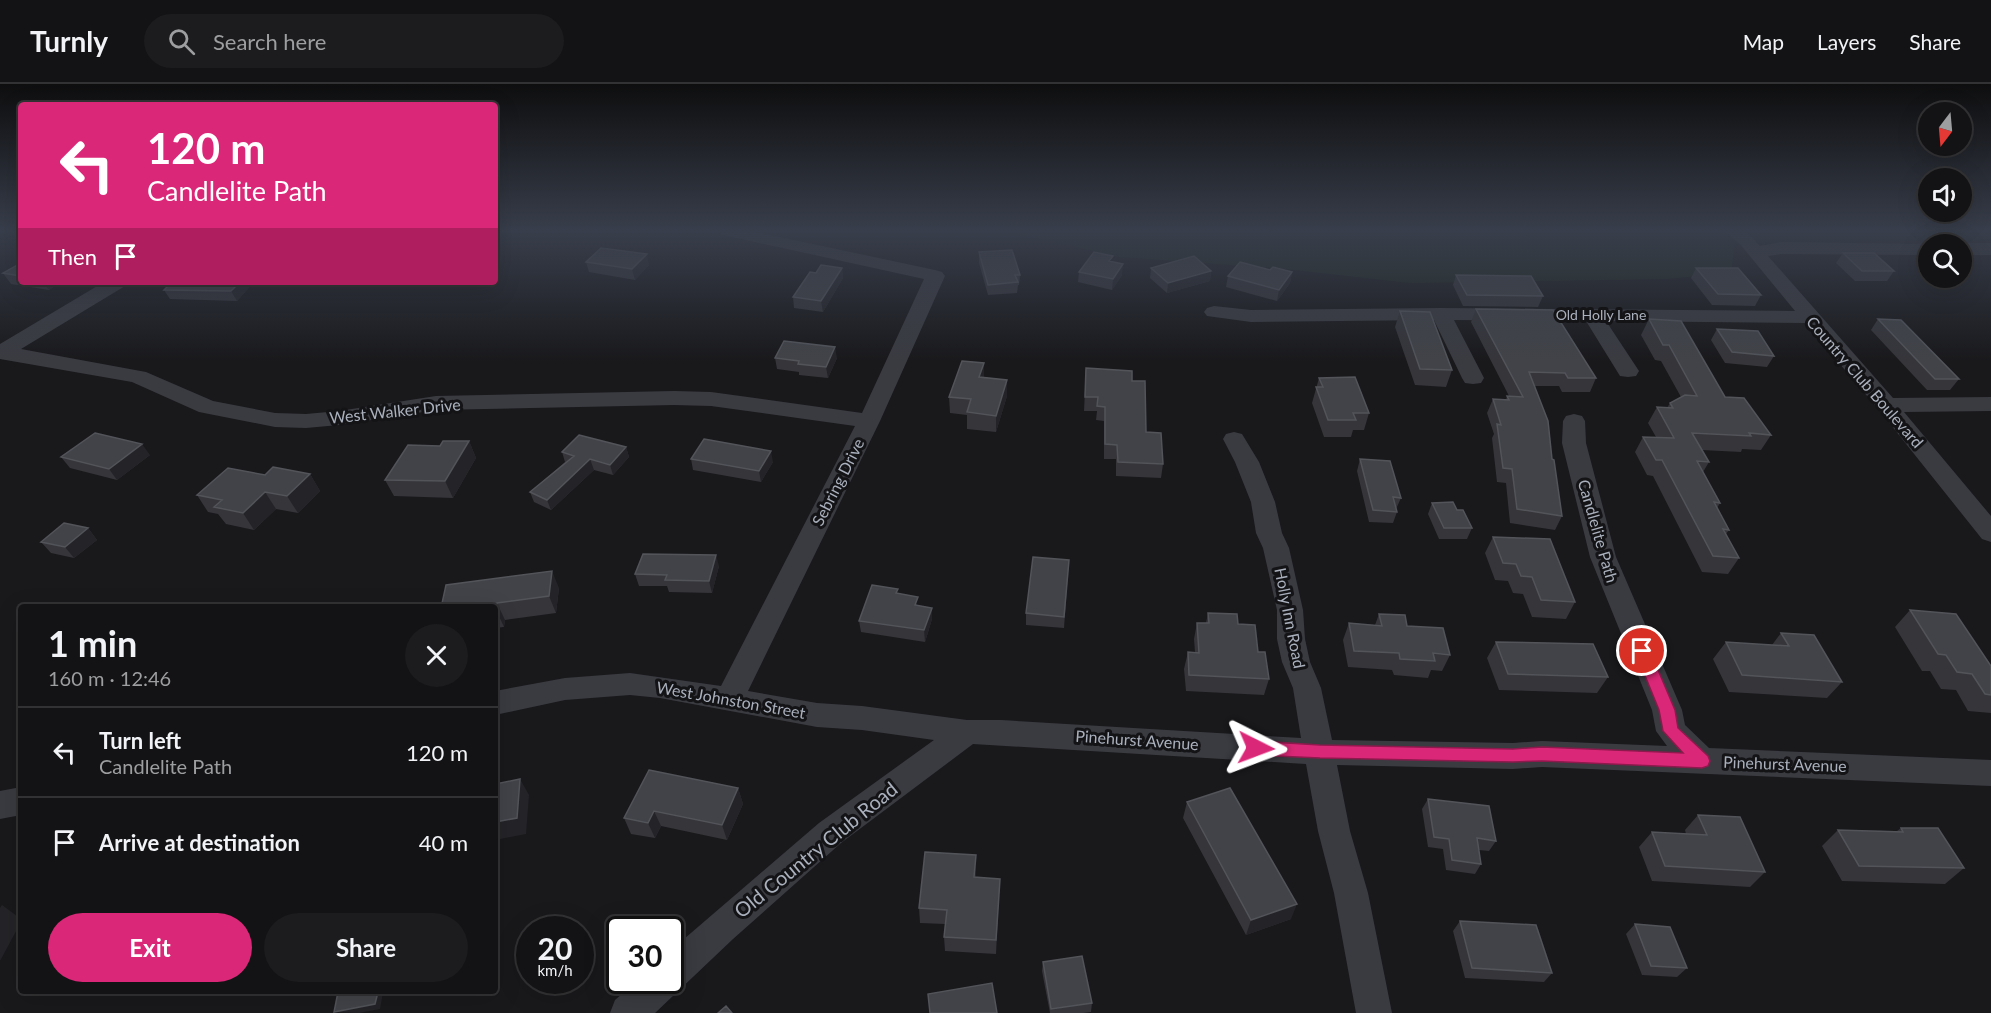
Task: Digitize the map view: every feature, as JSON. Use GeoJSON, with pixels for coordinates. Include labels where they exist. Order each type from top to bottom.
{"type":"FeatureCollection","features":[{"type":"Feature","properties":{"kind":"street","name":"Sebring Drive"},"geometry":{"type":"LineString","coordinates":[[729,699],[869,421],[935,276],[923,274]]}},
{"type":"Feature","properties":{"kind":"street","name":"Country Club Boulevard"},"geometry":{"type":"LineString","coordinates":[[1774,274],[1887,405],[1991,533]]}},
{"type":"Feature","properties":{"kind":"street"},"geometry":{"type":"LineString","coordinates":[[0,352],[113,285]]}},
{"type":"Feature","properties":{"kind":"street","name":"Old Holly Lane"},"geometry":{"type":"LineString","coordinates":[[1215,312],[1251,316],[1441,314],[1809,317]]}},
{"type":"Feature","properties":{"kind":"street"},"geometry":{"type":"LineString","coordinates":[[1441,314],[1473,378]]}},
{"type":"Feature","properties":{"kind":"street"},"geometry":{"type":"LineString","coordinates":[[1592,315],[1628,371]]}},
{"type":"Feature","properties":{"kind":"street","name":"West Walker Drive"},"geometry":{"type":"LineString","coordinates":[[0,352],[138,377],[207,408],[275,420],[306,421],[339,418],[436,403],[674,398],[746,404],[869,421]]}},
{"type":"Feature","properties":{"kind":"street"},"geometry":{"type":"LineString","coordinates":[[1887,405],[1991,405]]}},
{"type":"Feature","properties":{"kind":"street","name":"Candlelite Path"},"geometry":{"type":"LineString","coordinates":[[1574,421],[1574,444],[1603,557],[1615,589],[1667,710],[1671,731],[1702,761]]}},
{"type":"Feature","properties":{"kind":"street","name":"Holly Inn Road"},"geometry":{"type":"LineString","coordinates":[[1234,440],[1247,462],[1263,502],[1269,533],[1276,548],[1290,610],[1296,662],[1307,688],[1334,831],[1351,893],[1374,1013]]}},
{"type":"Feature","properties":{"kind":"street","name":"West Johnston Street"},"geometry":{"type":"LineString","coordinates":[[498,702],[564,689],[630,684],[660,687],[817,715],[862,717],[967,732]]}},
{"type":"Feature","properties":{"kind":"street","name":"Pinehurst Avenue"},"geometry":{"type":"LineString","coordinates":[[967,732],[1001,732],[1320,752],[1513,756],[1542,754],[1991,773]]}},
{"type":"Feature","properties":{"kind":"street","name":"Old Country Club Road"},"geometry":{"type":"LineString","coordinates":[[684,962],[830,833],[967,732]]}},
{"type":"Feature","properties":{"kind":"street"},"geometry":{"type":"LineString","coordinates":[[0,805],[18,802]]}},
{"type":"Feature","properties":{"kind":"street"},"geometry":{"type":"LineString","coordinates":[[628,1013],[649,994]]}},
{"type":"Feature","properties":{"kind":"shaded area"},"geometry":{"type":"Polygon","coordinates":[[[1332,274],[1717,274],[1667,279],[1409,283],[1332,274]]]}},
{"type":"Feature","properties":{"kind":"building"},"geometry":{"type":"Polygon","coordinates":[[[808,274],[838,274],[821,301],[793,297],[808,274]]]}},
{"type":"Feature","properties":{"kind":"building"},"geometry":{"type":"Polygon","coordinates":[[[985,274],[1020,274],[1015,275],[1018,282],[988,285],[985,274]]]}},
{"type":"Feature","properties":{"kind":"building"},"geometry":{"type":"Polygon","coordinates":[[[1090,274],[1116,274],[1113,279],[1090,274]]]}},
{"type":"Feature","properties":{"kind":"building"},"geometry":{"type":"Polygon","coordinates":[[[1158,274],[1199,274],[1168,283],[1158,274]]]}},
{"type":"Feature","properties":{"kind":"building"},"geometry":{"type":"Polygon","coordinates":[[[1229,274],[1290,274],[1279,290],[1228,276],[1229,274]]]}},
{"type":"Feature","properties":{"kind":"building"},"geometry":{"type":"Polygon","coordinates":[[[1701,274],[1743,274],[1761,295],[1718,294],[1701,274]]]}},
{"type":"Feature","properties":{"kind":"building"},"geometry":{"type":"Polygon","coordinates":[[[1456,275],[1531,276],[1543,296],[1467,295],[1456,275]]]}},
{"type":"Feature","properties":{"kind":"building"},"geometry":{"type":"Polygon","coordinates":[[[169,285],[237,285],[231,291],[164,290],[169,285]]]}},
{"type":"Feature","properties":{"kind":"building"},"geometry":{"type":"Polygon","coordinates":[[[1476,309],[1553,310],[1596,378],[1568,378],[1565,373],[1529,372],[1548,421],[1562,516],[1517,509],[1512,469],[1503,468],[1497,424],[1501,425],[1493,399],[1509,400],[1507,396],[1523,397],[1476,309]]]}},
{"type":"Feature","properties":{"kind":"building"},"geometry":{"type":"Polygon","coordinates":[[[1400,311],[1430,312],[1452,370],[1420,369],[1400,311]]]}},
{"type":"Feature","properties":{"kind":"building"},"geometry":{"type":"Polygon","coordinates":[[[1649,319],[1681,321],[1725,397],[1744,398],[1771,435],[1692,433],[1709,462],[1697,461],[1720,503],[1714,502],[1729,530],[1723,529],[1739,558],[1713,556],[1662,460],[1656,460],[1643,437],[1674,438],[1657,407],[1673,408],[1670,403],[1685,395],[1697,396],[1669,345],[1663,345],[1649,319]]]}},
{"type":"Feature","properties":{"kind":"building"},"geometry":{"type":"Polygon","coordinates":[[[1878,319],[1901,320],[1959,379],[1935,379],[1878,319]]]}},
{"type":"Feature","properties":{"kind":"building"},"geometry":{"type":"Polygon","coordinates":[[[1717,329],[1758,331],[1774,356],[1732,352],[1717,329]]]}},
{"type":"Feature","properties":{"kind":"building"},"geometry":{"type":"Polygon","coordinates":[[[784,341],[835,347],[826,367],[798,364],[799,361],[775,358],[784,341]]]}},
{"type":"Feature","properties":{"kind":"building"},"geometry":{"type":"Polygon","coordinates":[[[962,361],[984,363],[979,377],[1007,380],[996,416],[967,412],[971,399],[949,397],[962,361]]]}},
{"type":"Feature","properties":{"kind":"building"},"geometry":{"type":"Polygon","coordinates":[[[1086,368],[1132,371],[1132,381],[1145,381],[1146,432],[1161,433],[1163,464],[1118,462],[1117,445],[1105,444],[1105,407],[1097,406],[1098,397],[1085,397],[1086,368]]]}},
{"type":"Feature","properties":{"kind":"building"},"geometry":{"type":"Polygon","coordinates":[[[1355,377],[1369,413],[1353,413],[1356,420],[1328,420],[1316,387],[1323,387],[1319,378],[1355,377]]]}},
{"type":"Feature","properties":{"kind":"building"},"geometry":{"type":"Polygon","coordinates":[[[95,433],[142,444],[109,469],[61,457],[95,433]]]}},
{"type":"Feature","properties":{"kind":"building"},"geometry":{"type":"Polygon","coordinates":[[[579,435],[626,447],[610,465],[590,459],[547,500],[530,492],[574,456],[562,452],[579,435]]]}},
{"type":"Feature","properties":{"kind":"building"},"geometry":{"type":"Polygon","coordinates":[[[704,439],[771,451],[759,471],[691,459],[704,439]]]}},
{"type":"Feature","properties":{"kind":"building"},"geometry":{"type":"Polygon","coordinates":[[[443,441],[469,441],[445,481],[385,480],[408,445],[440,446],[443,441]]]}},
{"type":"Feature","properties":{"kind":"building"},"geometry":{"type":"Polygon","coordinates":[[[1360,459],[1390,461],[1401,498],[1393,497],[1397,512],[1373,510],[1360,459]]]}},
{"type":"Feature","properties":{"kind":"building"},"geometry":{"type":"Polygon","coordinates":[[[273,467],[310,474],[287,496],[265,492],[243,513],[214,507],[222,500],[197,495],[228,468],[265,475],[273,467]]]}},
{"type":"Feature","properties":{"kind":"building"},"geometry":{"type":"Polygon","coordinates":[[[1453,502],[1457,510],[1463,510],[1472,528],[1444,528],[1432,503],[1453,502]]]}},
{"type":"Feature","properties":{"kind":"building"},"geometry":{"type":"Polygon","coordinates":[[[64,523],[88,528],[65,547],[41,542],[64,523]]]}},
{"type":"Feature","properties":{"kind":"building"},"geometry":{"type":"Polygon","coordinates":[[[1493,537],[1550,539],[1575,602],[1541,600],[1532,577],[1521,576],[1516,564],[1503,563],[1493,537]]]}},
{"type":"Feature","properties":{"kind":"building"},"geometry":{"type":"Polygon","coordinates":[[[643,554],[716,555],[709,581],[665,580],[667,575],[635,574],[643,554]]]}},
{"type":"Feature","properties":{"kind":"building"},"geometry":{"type":"Polygon","coordinates":[[[1033,557],[1069,560],[1064,617],[1026,613],[1033,557]]]}},
{"type":"Feature","properties":{"kind":"building"},"geometry":{"type":"Polygon","coordinates":[[[552,571],[549,596],[497,604],[442,604],[446,585],[552,571]]]}},
{"type":"Feature","properties":{"kind":"building"},"geometry":{"type":"Polygon","coordinates":[[[872,585],[898,589],[896,593],[918,597],[915,605],[932,608],[924,630],[859,621],[872,585]]]}},
{"type":"Feature","properties":{"kind":"building"},"geometry":{"type":"Polygon","coordinates":[[[1910,610],[1956,614],[1991,666],[1991,695],[1985,694],[1972,674],[1957,672],[1946,655],[1938,654],[1910,610]]]}},
{"type":"Feature","properties":{"kind":"building"},"geometry":{"type":"Polygon","coordinates":[[[1208,613],[1237,614],[1238,624],[1255,625],[1258,652],[1265,652],[1269,679],[1189,675],[1188,652],[1199,653],[1197,623],[1209,623],[1208,613]]]}},
{"type":"Feature","properties":{"kind":"building"},"geometry":{"type":"Polygon","coordinates":[[[1379,614],[1405,615],[1407,626],[1443,628],[1450,655],[1433,653],[1435,661],[1400,659],[1399,653],[1354,651],[1349,623],[1382,626],[1379,614]]]}},
{"type":"Feature","properties":{"kind":"building"},"geometry":{"type":"Polygon","coordinates":[[[1781,633],[1814,635],[1842,682],[1742,675],[1726,642],[1789,646],[1781,633]]]}},
{"type":"Feature","properties":{"kind":"building"},"geometry":{"type":"Polygon","coordinates":[[[1496,642],[1593,644],[1608,677],[1508,674],[1496,642]]]}},
{"type":"Feature","properties":{"kind":"building"},"geometry":{"type":"Polygon","coordinates":[[[649,770],[738,788],[722,825],[654,811],[648,823],[624,818],[649,770]]]}},
{"type":"Feature","properties":{"kind":"building"},"geometry":{"type":"Polygon","coordinates":[[[520,779],[517,818],[498,821],[498,783],[520,779]]]}},
{"type":"Feature","properties":{"kind":"building"},"geometry":{"type":"Polygon","coordinates":[[[1230,788],[1297,904],[1251,920],[1187,802],[1230,788]]]}},
{"type":"Feature","properties":{"kind":"building"},"geometry":{"type":"Polygon","coordinates":[[[1428,799],[1489,806],[1496,841],[1477,838],[1481,864],[1452,860],[1449,839],[1434,837],[1428,799]]]}},
{"type":"Feature","properties":{"kind":"building"},"geometry":{"type":"Polygon","coordinates":[[[1698,815],[1740,817],[1765,872],[1665,866],[1652,832],[1707,835],[1698,815]]]}},
{"type":"Feature","properties":{"kind":"building"},"geometry":{"type":"Polygon","coordinates":[[[1901,828],[1938,828],[1964,868],[1859,866],[1838,830],[1903,832],[1901,828]]]}},
{"type":"Feature","properties":{"kind":"building"},"geometry":{"type":"Polygon","coordinates":[[[925,852],[976,855],[974,877],[1000,879],[996,940],[944,937],[947,910],[919,908],[925,852]]]}},
{"type":"Feature","properties":{"kind":"building"},"geometry":{"type":"Polygon","coordinates":[[[1460,921],[1536,925],[1552,973],[1472,968],[1460,921]]]}},
{"type":"Feature","properties":{"kind":"building"},"geometry":{"type":"Polygon","coordinates":[[[1635,924],[1670,927],[1687,968],[1651,966],[1635,924]]]}},
{"type":"Feature","properties":{"kind":"building"},"geometry":{"type":"Polygon","coordinates":[[[1082,956],[1092,1003],[1051,1009],[1043,962],[1082,956]]]}},
{"type":"Feature","properties":{"kind":"building"},"geometry":{"type":"Polygon","coordinates":[[[992,983],[997,1013],[930,1013],[928,994],[992,983]]]}},
{"type":"Feature","properties":{"kind":"building"},"geometry":{"type":"Polygon","coordinates":[[[338,994],[378,994],[375,1004],[334,1012],[338,994]]]}},
{"type":"Feature","properties":{"kind":"building"},"geometry":{"type":"Polygon","coordinates":[[[726,1006],[732,1013],[718,1013],[726,1006]]]}},
{"type":"Feature","properties":{"kind":"route"},"geometry":{"type":"LineString","coordinates":[[1256,748],[1320,752],[1513,756],[1542,754],[1702,761],[1671,731],[1667,710],[1642,651]]}}]}
